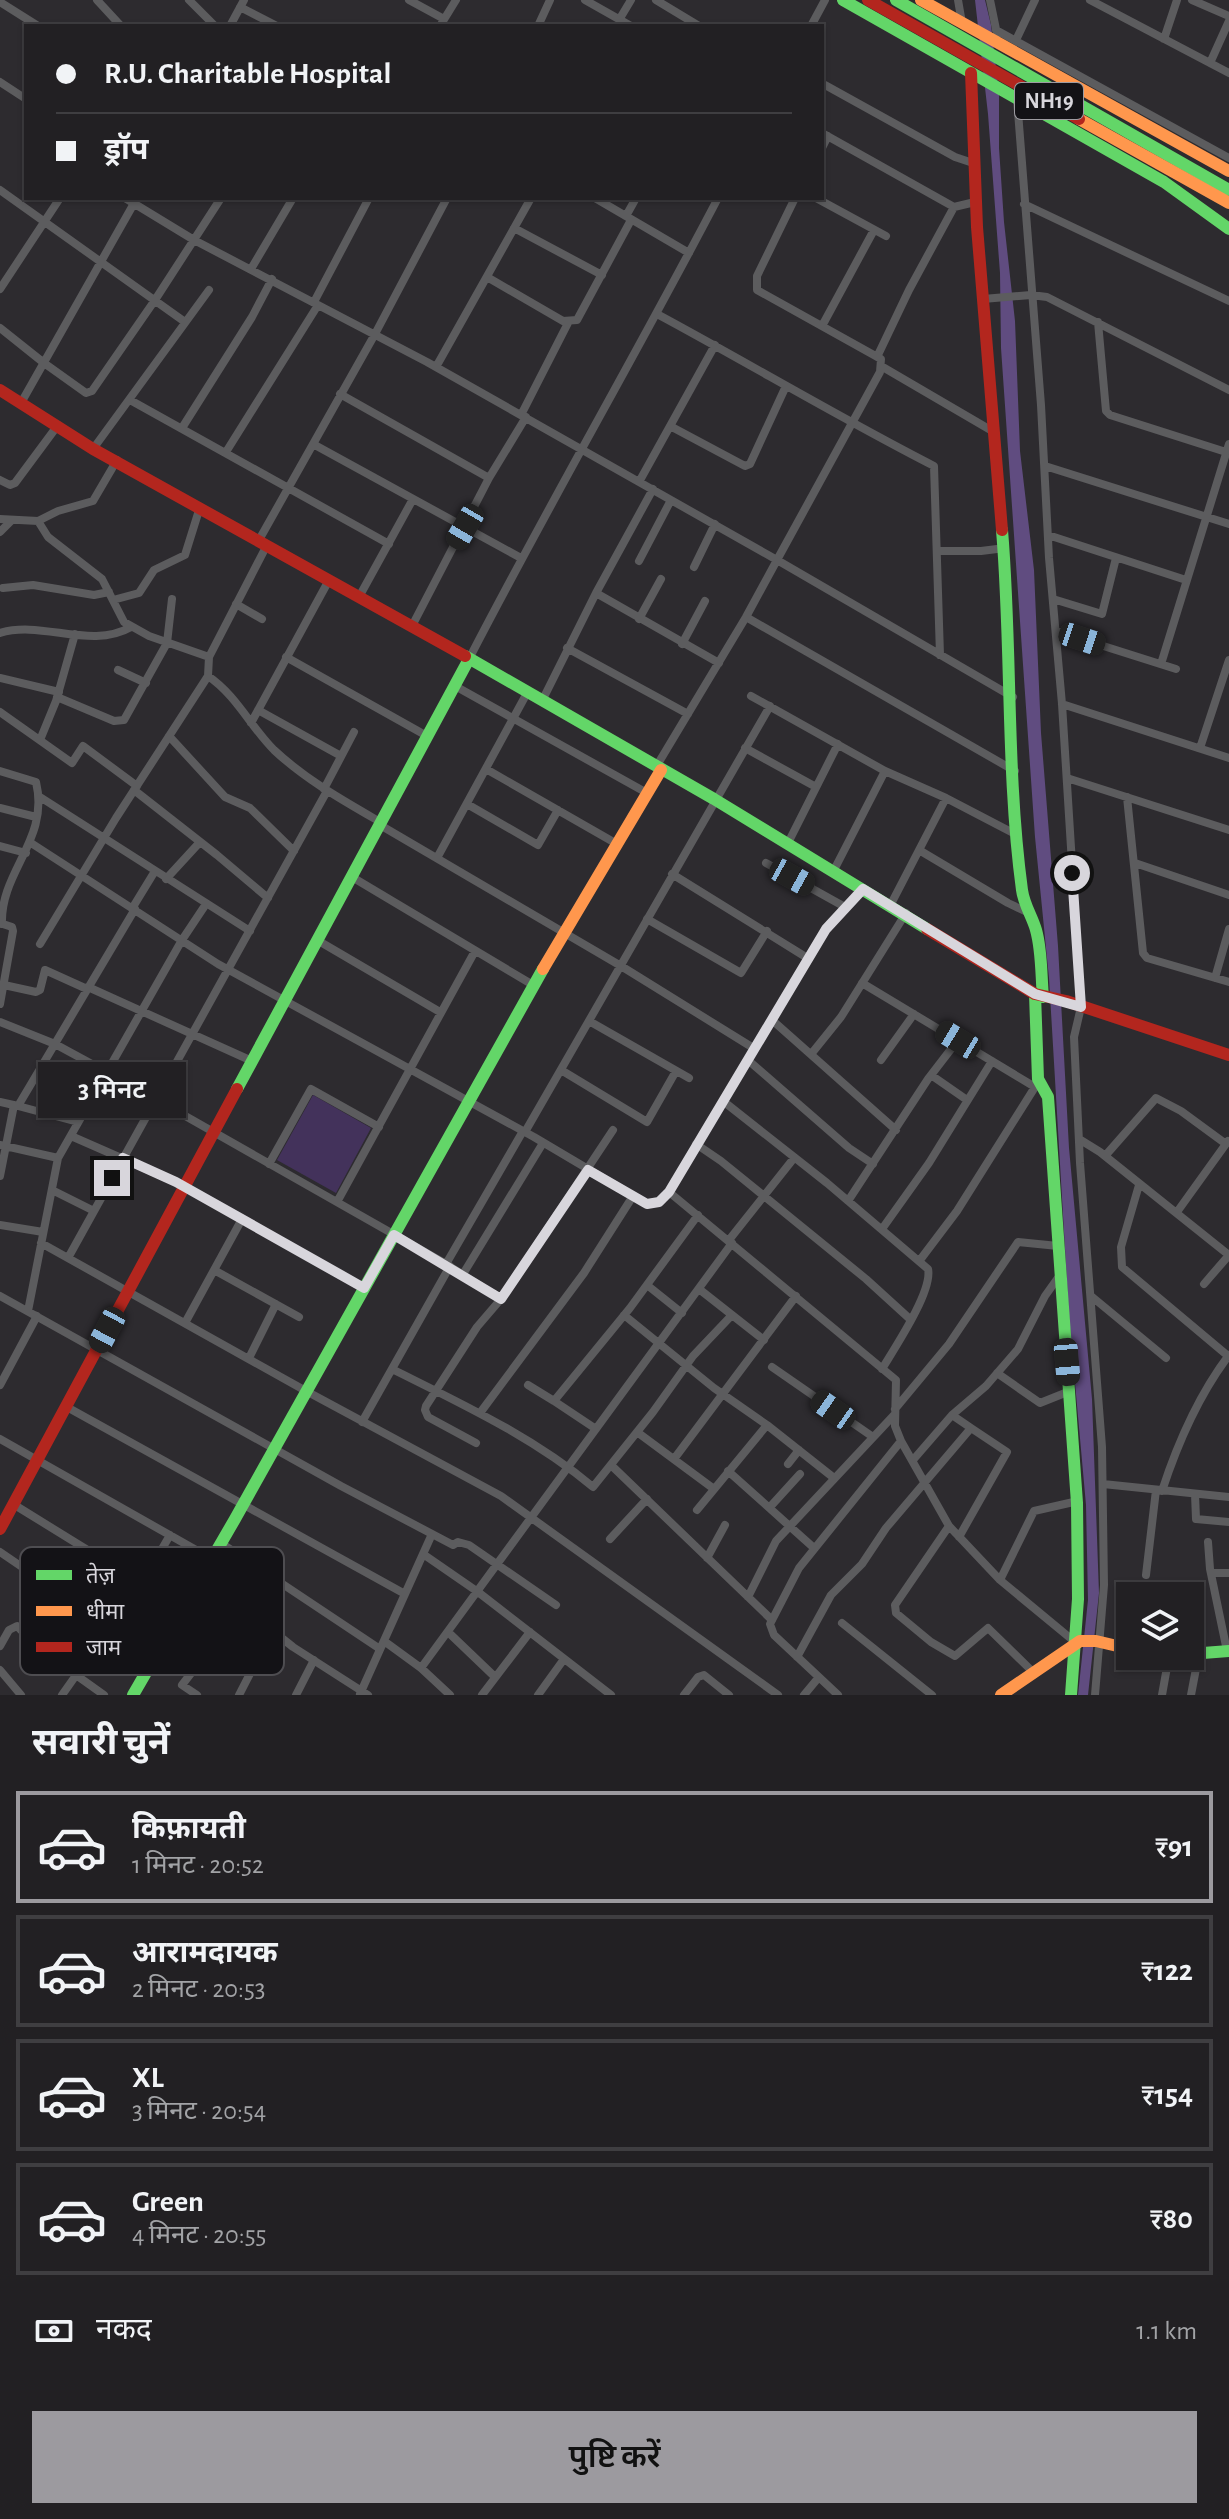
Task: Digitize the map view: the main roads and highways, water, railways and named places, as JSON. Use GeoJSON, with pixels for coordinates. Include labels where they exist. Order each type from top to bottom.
{"type":"FeatureCollection","features":[{"type":"Feature","properties":{"kind":"main road"},"geometry":{"type":"LineString","coordinates":[[843,0],[1164,182],[1229,229]]}},
{"type":"Feature","properties":{"kind":"main road","name":"NH19"},"geometry":{"type":"LineString","coordinates":[[868,0],[1229,203]]}},
{"type":"Feature","properties":{"kind":"main road","name":"NH19"},"geometry":{"type":"LineString","coordinates":[[896,0],[1229,190]]}},
{"type":"Feature","properties":{"kind":"main road"},"geometry":{"type":"LineString","coordinates":[[921,0],[997,37],[1229,171]]}},
{"type":"Feature","properties":{"kind":"main road"},"geometry":{"type":"LineString","coordinates":[[974,75],[975,202],[990,299],[995,433],[1013,697],[1017,835],[1022,891],[1036,931],[1042,996],[1036,1062],[1038,1085],[1048,1097],[1078,1501],[1077,1642],[1071,1695]]}},
{"type":"Feature","properties":{"kind":"main road"},"geometry":{"type":"LineString","coordinates":[[0,390],[93,449],[412,626],[714,799],[1042,996],[1066,1001],[1229,1055]]}},
{"type":"Feature","properties":{"kind":"main road"},"geometry":{"type":"LineString","coordinates":[[0,1529],[469,659]]}},
{"type":"Feature","properties":{"kind":"main road"},"geometry":{"type":"LineString","coordinates":[[219,1547],[533,985],[647,793],[658,769]]}},
{"type":"Feature","properties":{"kind":"main road"},"geometry":{"type":"LineString","coordinates":[[1001,1695],[1077,1642],[1116,1646]]}},
{"type":"Feature","properties":{"kind":"main road"},"geometry":{"type":"LineString","coordinates":[[1204,1652],[1228,1651]]}},
{"type":"Feature","properties":{"kind":"main road"},"geometry":{"type":"LineString","coordinates":[[133,1695],[145,1675]]}}]}
